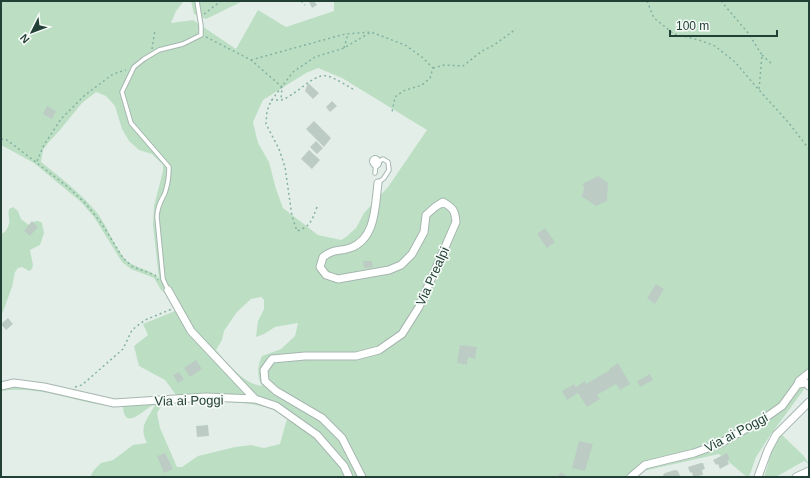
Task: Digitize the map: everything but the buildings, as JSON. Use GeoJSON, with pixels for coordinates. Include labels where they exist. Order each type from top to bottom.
{"type":"FeatureCollection","features":[{"type":"Feature","properties":{"kind":"street","name":"Via Prealpi"},"geometry":{"type":"LineString","coordinates":[[362,477],[342,438],[322,418],[276,391],[265,381],[264,370],[272,359],[305,356],[356,356],[379,350],[402,334],[419,307],[456,222],[456,212],[443,202],[426,215],[424,232],[412,254],[401,265],[389,270],[338,279],[326,275],[320,267],[323,257],[332,251],[349,249],[359,244],[369,233],[372,225],[378,183]]}},
{"type":"Feature","properties":{"kind":"street"},"geometry":{"type":"LineString","coordinates":[[168,290],[191,331],[255,399]]}},
{"type":"Feature","properties":{"kind":"street","name":"Via ai Poggi"},"geometry":{"type":"LineString","coordinates":[[631,477],[645,465],[694,453],[719,444],[765,418],[782,406],[798,384],[798,381],[809,373]]}},
{"type":"Feature","properties":{"kind":"street"},"geometry":{"type":"LineString","coordinates":[[798,384],[806,383],[809,386]]}},
{"type":"Feature","properties":{"kind":"street","name":"Via ai Poggi"},"geometry":{"type":"LineString","coordinates":[[1,386],[14,384],[44,387],[114,403],[206,397],[255,399],[276,406],[317,435],[344,466],[349,477]]}},
{"type":"Feature","properties":{"kind":"street","name":"Via ai Poggi"},"geometry":{"type":"LineString","coordinates":[[758,477],[776,435],[809,402]]}},
{"type":"Feature","properties":{"kind":"street"},"geometry":{"type":"LineString","coordinates":[[796,477],[809,471]]}},
{"type":"Feature","properties":{"kind":"lane"},"geometry":{"type":"LineString","coordinates":[[168,290],[163,279],[157,208],[165,192],[169,177],[169,167],[131,123],[122,92],[134,67],[152,54],[158,50],[183,44],[201,35],[197,1]]}},
{"type":"Feature","properties":{"kind":"lane"},"geometry":{"type":"LineString","coordinates":[[375,165],[383,159],[388,162],[389,170],[384,178],[378,183]]}},
{"type":"Feature","properties":{"kind":"path"},"geometry":{"type":"LineString","coordinates":[[200,17],[221,1]]}},
{"type":"Feature","properties":{"kind":"path"},"geometry":{"type":"LineString","coordinates":[[301,1],[305,5]]}},
{"type":"Feature","properties":{"kind":"path"},"geometry":{"type":"LineString","coordinates":[[647,1],[654,18],[674,34],[700,40],[715,46],[735,62],[758,90],[788,122],[809,149]]}},
{"type":"Feature","properties":{"kind":"path"},"geometry":{"type":"LineString","coordinates":[[721,1],[748,33],[762,55],[773,65]]}},
{"type":"Feature","properties":{"kind":"path"},"geometry":{"type":"LineString","coordinates":[[432,68],[445,65],[462,66],[516,29]]}},
{"type":"Feature","properties":{"kind":"path"},"geometry":{"type":"LineString","coordinates":[[152,54],[155,30]]}},
{"type":"Feature","properties":{"kind":"path"},"geometry":{"type":"LineString","coordinates":[[251,60],[276,52],[348,34],[371,32],[404,45],[422,57],[432,68]]}},
{"type":"Feature","properties":{"kind":"path"},"geometry":{"type":"LineString","coordinates":[[317,207],[306,228],[297,230],[292,216],[286,168],[279,148],[266,124],[267,111],[271,100],[293,72],[315,57],[344,48],[371,32]]}},
{"type":"Feature","properties":{"kind":"path"},"geometry":{"type":"LineString","coordinates":[[344,48],[348,34]]}},
{"type":"Feature","properties":{"kind":"path"},"geometry":{"type":"LineString","coordinates":[[201,35],[251,60],[282,87]]}},
{"type":"Feature","properties":{"kind":"path"},"geometry":{"type":"LineString","coordinates":[[758,90],[762,55]]}},
{"type":"Feature","properties":{"kind":"path"},"geometry":{"type":"LineString","coordinates":[[36,162],[44,144],[61,119],[85,95],[113,74],[134,67]]}},
{"type":"Feature","properties":{"kind":"path"},"geometry":{"type":"LineString","coordinates":[[392,112],[395,97],[403,91],[422,85],[430,78],[432,68]]}},
{"type":"Feature","properties":{"kind":"path"},"geometry":{"type":"LineString","coordinates":[[271,100],[281,100],[321,75],[329,76],[353,89]]}},
{"type":"Feature","properties":{"kind":"path"},"geometry":{"type":"LineString","coordinates":[[281,100],[282,87]]}},
{"type":"Feature","properties":{"kind":"path"},"geometry":{"type":"LineString","coordinates":[[1,139],[8,140],[68,187],[86,204],[102,224],[123,258],[133,267],[155,275],[158,280]]}},
{"type":"Feature","properties":{"kind":"path"},"geometry":{"type":"LineString","coordinates":[[74,387],[82,385],[123,349],[132,330],[146,320],[177,307]]}},
{"type":"Feature","properties":{"kind":"green space"},"geometry":{"type":"Polygon","coordinates":[[[1,1],[184,1],[176,11],[171,23],[193,20],[236,49],[258,10],[286,27],[334,11],[334,1],[809,1],[809,390],[805,388],[769,437],[756,457],[749,477],[747,477],[719,454],[643,471],[637,477],[90,477],[101,463],[113,460],[133,445],[147,443],[143,432],[144,427],[155,405],[151,406],[137,416],[128,418],[125,415],[123,407],[108,406],[32,390],[1,391],[1,384],[117,400],[174,397],[176,395],[165,380],[139,366],[134,346],[148,335],[143,324],[175,311],[166,294],[161,290],[154,278],[131,269],[122,262],[94,217],[81,202],[34,163],[1,145],[1,1]],[[318,68],[306,73],[263,100],[253,122],[258,143],[269,162],[283,208],[318,235],[341,240],[356,228],[364,213],[388,187],[427,130],[342,78],[318,68]],[[96,92],[82,103],[43,150],[41,162],[71,186],[92,207],[102,219],[125,259],[133,265],[156,275],[159,279],[153,225],[154,206],[163,171],[163,165],[152,154],[139,150],[129,141],[122,129],[115,106],[106,96],[96,92]],[[261,297],[251,299],[237,312],[224,331],[222,340],[216,350],[236,372],[249,382],[262,386],[258,371],[262,356],[281,349],[295,336],[298,323],[275,327],[256,337],[258,321],[264,309],[264,300],[261,297]],[[208,401],[162,405],[157,413],[160,428],[177,467],[182,467],[198,456],[235,447],[251,445],[264,448],[280,444],[288,418],[270,408],[250,404],[208,401]]]}},
{"type":"Feature","properties":{"kind":"green space"},"geometry":{"type":"Polygon","coordinates":[[[191,1],[243,1],[206,19],[194,14],[191,1]]]}},
{"type":"Feature","properties":{"kind":"green space"},"geometry":{"type":"Polygon","coordinates":[[[13,207],[18,211],[21,219],[29,225],[37,221],[42,223],[44,233],[40,245],[30,250],[33,265],[32,269],[29,271],[22,267],[18,268],[15,272],[12,287],[1,317],[1,234],[5,232],[7,228],[9,222],[9,209],[13,207]]]}},
{"type":"Feature","properties":{"kind":"green space"},"geometry":{"type":"Polygon","coordinates":[[[781,434],[803,455],[809,464],[804,461],[776,477],[764,477],[772,449],[781,434]]]}}]}
